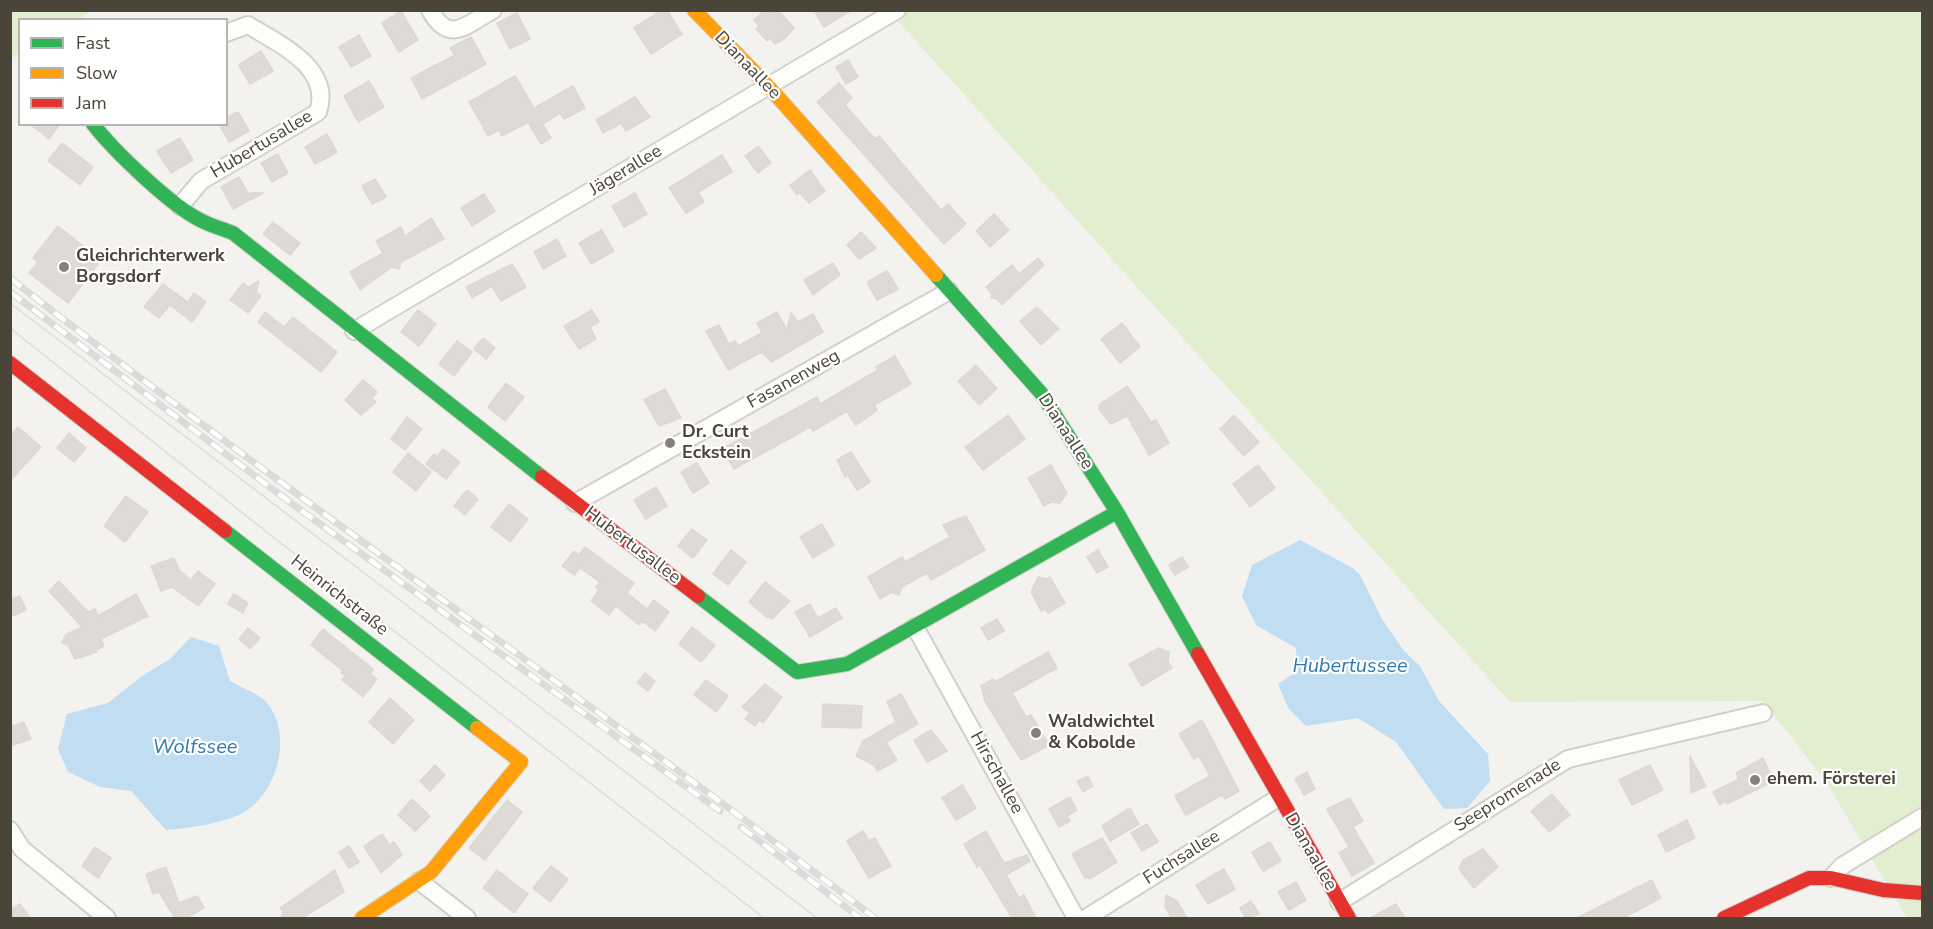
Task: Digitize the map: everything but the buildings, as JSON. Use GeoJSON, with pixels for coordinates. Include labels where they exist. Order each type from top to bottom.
{"type":"FeatureCollection","features":[{"type":"Feature","properties":{"kind":"street"},"geometry":{"type":"LineString","coordinates":[[430,10],[442,28],[450,31],[459,29],[493,10]]}},
{"type":"Feature","properties":{"kind":"street","name":"Dianaallee"},"geometry":{"type":"LineString","coordinates":[[694,10],[768,86],[1041,393],[1117,512],[1278,798],[1349,918]]}},
{"type":"Feature","properties":{"kind":"street","name":"Jägerallee"},"geometry":{"type":"LineString","coordinates":[[354,331],[897,10]]}},
{"type":"Feature","properties":{"kind":"street","name":"Hubertusallee"},"geometry":{"type":"LineString","coordinates":[[180,206],[201,181],[318,112],[323,98],[319,84],[301,56],[248,25],[228,32]]}},
{"type":"Feature","properties":{"kind":"street","name":"Hubertusallee"},"geometry":{"type":"LineString","coordinates":[[95,126],[110,146],[180,206],[201,221],[234,233],[354,331],[797,672],[846,664],[1117,512]]}},
{"type":"Feature","properties":{"kind":"street","name":"Fasanenweg"},"geometry":{"type":"LineString","coordinates":[[575,503],[949,291]]}},
{"type":"Feature","properties":{"kind":"street","name":"Heinrichstraße"},"geometry":{"type":"LineString","coordinates":[[10,363],[521,762],[431,872],[419,881]]}},
{"type":"Feature","properties":{"kind":"street","name":"Hirschallee"},"geometry":{"type":"LineString","coordinates":[[915,627],[1076,918]]}},
{"type":"Feature","properties":{"kind":"street","name":"Seepromenade"},"geometry":{"type":"LineString","coordinates":[[1339,902],[1568,759],[1763,713]]}},
{"type":"Feature","properties":{"kind":"street","name":"Fuchsallee"},"geometry":{"type":"LineString","coordinates":[[1086,918],[1278,798]]}},
{"type":"Feature","properties":{"kind":"street"},"geometry":{"type":"LineString","coordinates":[[1831,878],[1842,866],[1923,817]]}},
{"type":"Feature","properties":{"kind":"street"},"geometry":{"type":"LineString","coordinates":[[10,830],[22,849],[107,918]]}},
{"type":"Feature","properties":{"kind":"street"},"geometry":{"type":"LineString","coordinates":[[1724,918],[1809,879],[1831,878],[1883,890],[1923,893]]}},
{"type":"Feature","properties":{"kind":"street"},"geometry":{"type":"LineString","coordinates":[[362,918],[419,881],[467,918]]}},
{"type":"Feature","properties":{"kind":"green space"},"geometry":{"type":"Polygon","coordinates":[[[11,10],[93,10],[80,18],[18,18],[18,54],[11,59],[11,10]]]}},
{"type":"Feature","properties":{"kind":"green space"},"geometry":{"type":"Polygon","coordinates":[[[889,11],[1922,11],[1922,918],[1907,918],[1828,785],[1763,701],[1510,702],[889,11]]]}},
{"type":"Feature","properties":{"kind":"water","name":"Hubertussee"},"geometry":{"type":"Polygon","coordinates":[[[1300,540],[1353,568],[1360,575],[1382,619],[1404,651],[1420,666],[1439,701],[1488,754],[1490,781],[1467,808],[1444,809],[1396,742],[1358,718],[1306,726],[1288,708],[1278,684],[1297,671],[1296,648],[1256,625],[1242,596],[1252,565],[1300,540]]]}},
{"type":"Feature","properties":{"kind":"water","name":"Wolfssee"},"geometry":{"type":"Polygon","coordinates":[[[191,637],[219,646],[230,681],[263,699],[273,712],[279,728],[278,762],[264,794],[253,806],[239,815],[203,825],[166,830],[131,791],[100,787],[68,772],[58,749],[67,714],[108,703],[142,676],[170,659],[191,637]]]}},
{"type":"Feature","properties":{"kind":"tram line"},"geometry":{"type":"LineString","coordinates":[[10,303],[817,918]]}},
{"type":"Feature","properties":{"kind":"tram line"},"geometry":{"type":"LineString","coordinates":[[10,328],[264,530],[764,918]]}},
{"type":"Feature","properties":{"kind":"railway"},"geometry":{"type":"LineString","coordinates":[[10,278],[224,441],[659,757],[875,918]]}},
{"type":"Feature","properties":{"kind":"railway"},"geometry":{"type":"LineString","coordinates":[[10,292],[295,506],[720,811]]}},
{"type":"Feature","properties":{"kind":"railway"},"geometry":{"type":"LineString","coordinates":[[741,827],[860,918]]}},
{"type":"Feature","properties":{"kind":"traffic: fast"},"geometry":{"type":"LineString","coordinates":[[95,126],[159,191],[189,214],[233,233],[542,477]]}},
{"type":"Feature","properties":{"kind":"traffic: fast"},"geometry":{"type":"LineString","coordinates":[[936,275],[1041,393],[1117,512],[1198,654]]}},
{"type":"Feature","properties":{"kind":"traffic: fast"},"geometry":{"type":"LineString","coordinates":[[698,596],[797,672],[847,664],[1117,512]]}},
{"type":"Feature","properties":{"kind":"traffic: fast"},"geometry":{"type":"LineString","coordinates":[[225,531],[477,728]]}},
{"type":"Feature","properties":{"kind":"traffic: slow"},"geometry":{"type":"LineString","coordinates":[[694,10],[768,86],[936,275]]}},
{"type":"Feature","properties":{"kind":"traffic: slow"},"geometry":{"type":"LineString","coordinates":[[362,918],[431,872],[521,762],[477,728]]}},
{"type":"Feature","properties":{"kind":"traffic: jam"},"geometry":{"type":"LineString","coordinates":[[10,363],[225,531]]}},
{"type":"Feature","properties":{"kind":"traffic: jam"},"geometry":{"type":"LineString","coordinates":[[542,477],[698,596]]}},
{"type":"Feature","properties":{"kind":"traffic: jam"},"geometry":{"type":"LineString","coordinates":[[1198,654],[1349,918]]}},
{"type":"Feature","properties":{"kind":"traffic: jam"},"geometry":{"type":"LineString","coordinates":[[1724,918],[1809,878],[1831,878],[1883,890],[1922,893]]}},
{"type":"Feature","properties":{"kind":"place","name":"Gleichrichterwerk Borgsdorf"},"geometry":{"type":"Point","coordinates":[64,267]}},
{"type":"Feature","properties":{"kind":"place","name":"Dr. Curt Eckstein"},"geometry":{"type":"Point","coordinates":[670,443]}},
{"type":"Feature","properties":{"kind":"place","name":"Waldwichtel & Kobolde"},"geometry":{"type":"Point","coordinates":[1036,733]}},
{"type":"Feature","properties":{"kind":"place","name":"ehem. Försterei"},"geometry":{"type":"Point","coordinates":[1755,780]}}]}
